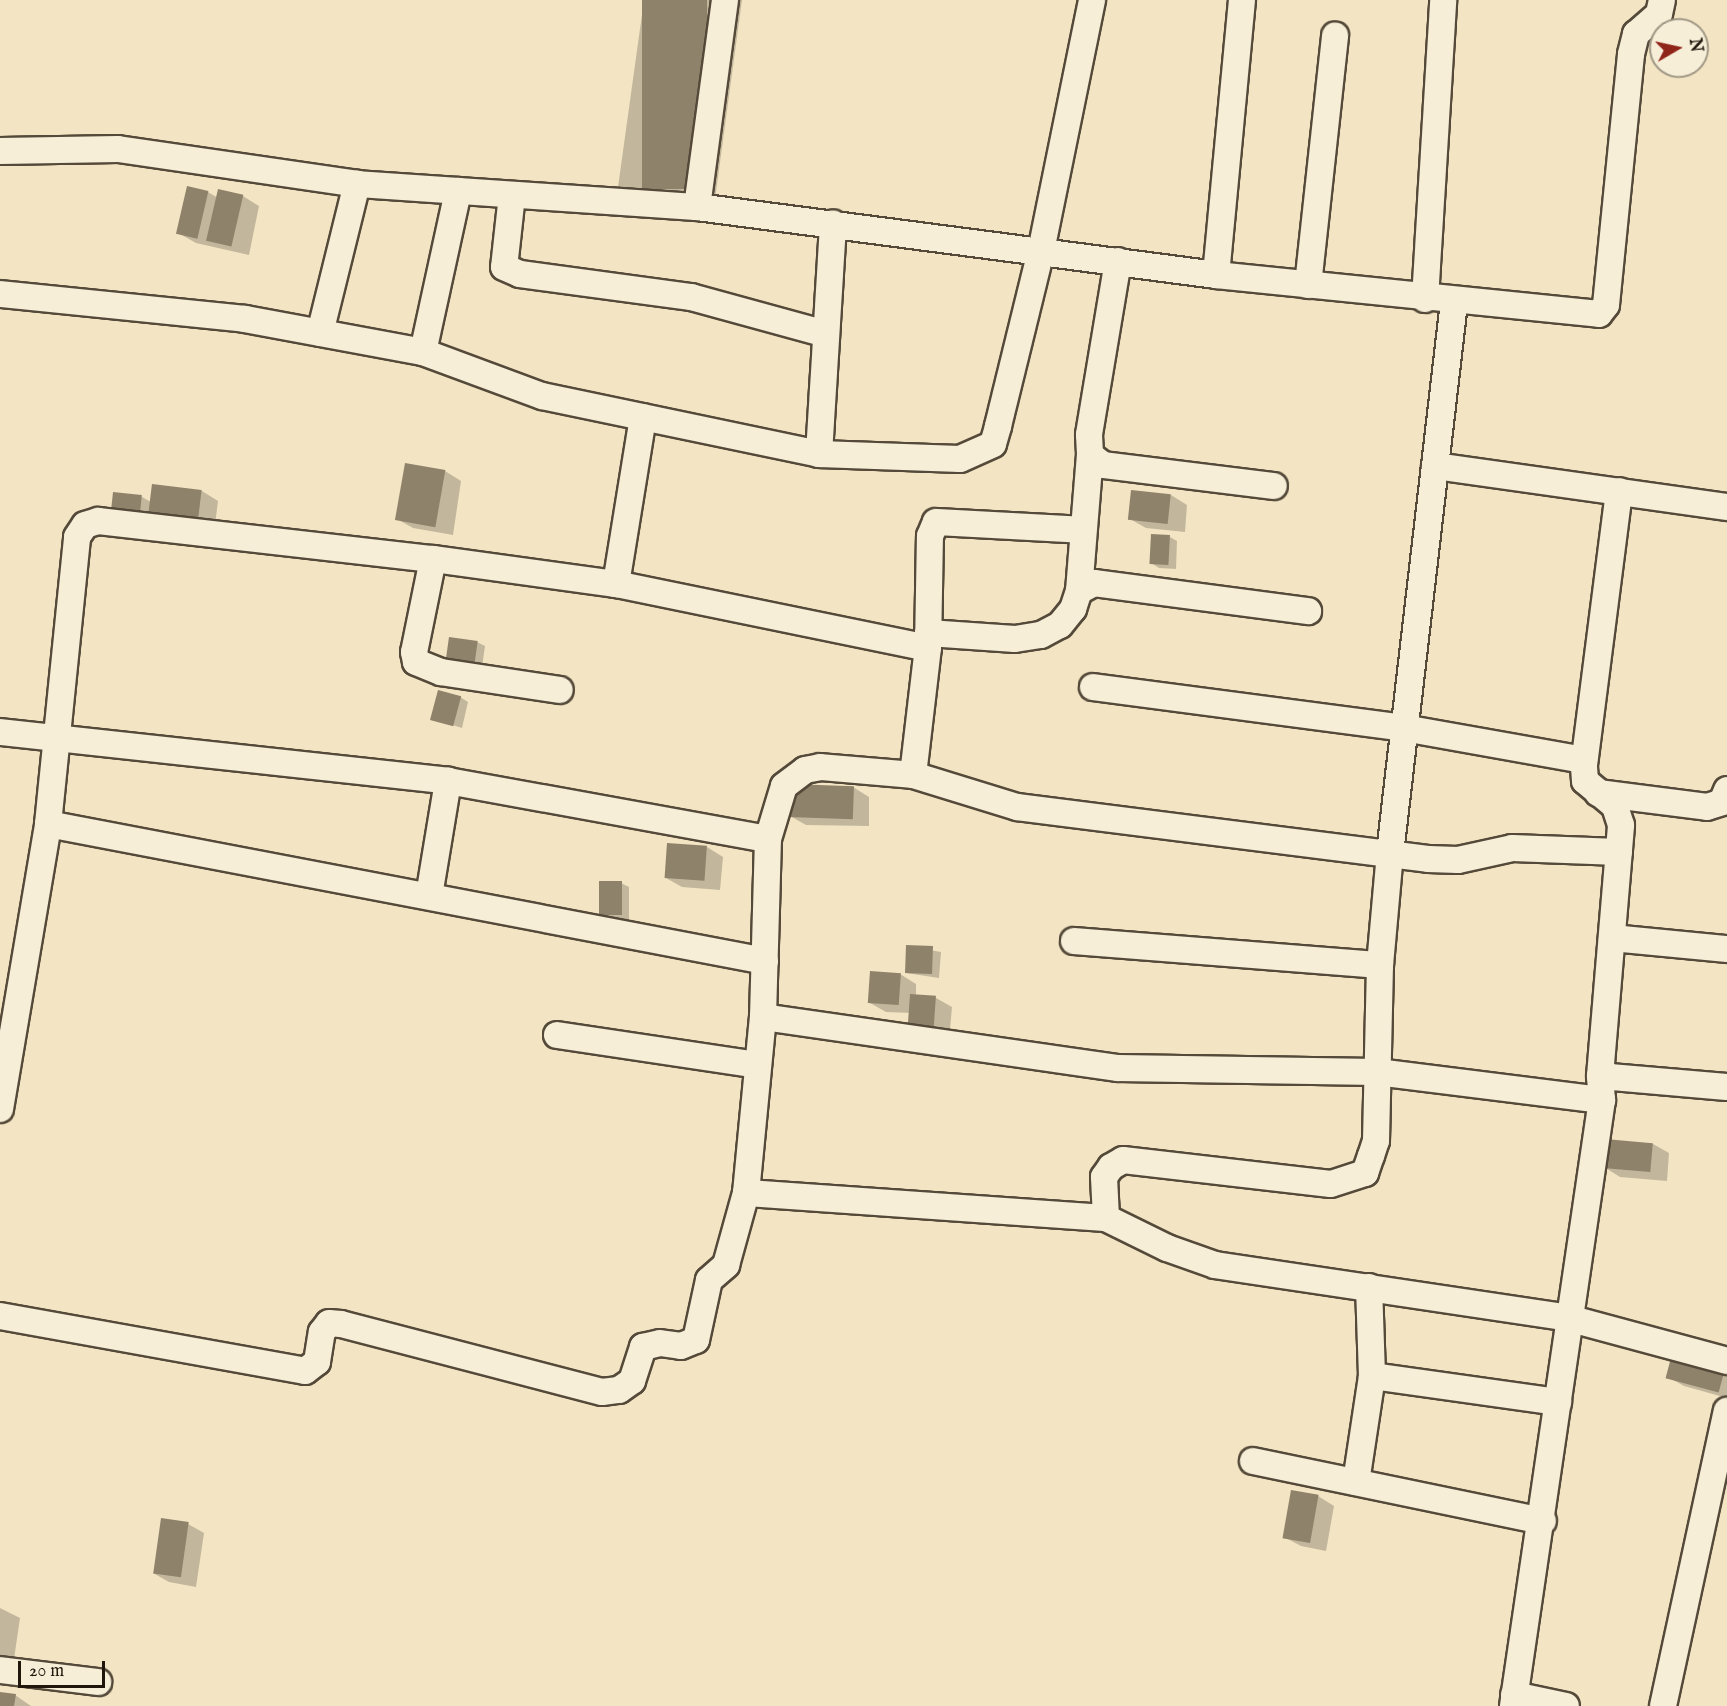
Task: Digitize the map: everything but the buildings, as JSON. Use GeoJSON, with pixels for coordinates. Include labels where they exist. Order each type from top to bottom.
{"type":"FeatureCollection","features":[{"type":"Feature","properties":{"kind":"street"},"geometry":{"type":"LineString","coordinates":[[698,207],[725,0]]}},
{"type":"Feature","properties":{"kind":"street"},"geometry":{"type":"LineString","coordinates":[[0,294],[245,319],[423,352],[542,396],[819,454],[960,459],[993,444],[1041,251],[1092,0]]}},
{"type":"Feature","properties":{"kind":"street"},"geometry":{"type":"LineString","coordinates":[[1216,274],[1242,0]]}},
{"type":"Feature","properties":{"kind":"street"},"geometry":{"type":"LineString","coordinates":[[0,151],[118,148],[357,184],[698,207],[1425,299],[1599,314],[1606,304],[1631,54],[1636,34],[1659,14],[1662,0]]}},
{"type":"Feature","properties":{"kind":"street"},"geometry":{"type":"LineString","coordinates":[[1425,299],[1443,1]]}},
{"type":"Feature","properties":{"kind":"street"},"geometry":{"type":"LineString","coordinates":[[1308,285],[1335,36]]}},
{"type":"Feature","properties":{"kind":"street"},"geometry":{"type":"LineString","coordinates":[[320,333],[357,184]]}},
{"type":"Feature","properties":{"kind":"street"},"geometry":{"type":"LineString","coordinates":[[423,352],[458,191]]}},
{"type":"Feature","properties":{"kind":"street"},"geometry":{"type":"LineString","coordinates":[[512,195],[504,267],[520,274],[680,295],[826,334]]}},
{"type":"Feature","properties":{"kind":"street"},"geometry":{"type":"LineString","coordinates":[[819,454],[833,223]]}},
{"type":"Feature","properties":{"kind":"street"},"geometry":{"type":"LineString","coordinates":[[0,1109],[48,824],[59,739],[77,537],[85,525],[98,521],[433,559],[616,584],[928,641],[1015,639],[1041,635],[1060,625],[1072,609],[1079,591],[1082,530],[1090,455],[1089,435],[1118,261]]}},
{"type":"Feature","properties":{"kind":"street"},"geometry":{"type":"LineString","coordinates":[[1106,1218],[1104,1177],[1111,1167],[1124,1160],[1331,1184],[1365,1173],[1376,1141],[1380,965],[1390,853],[1454,302]]}},
{"type":"Feature","properties":{"kind":"street"},"geometry":{"type":"LineString","coordinates":[[616,584],[643,417]]}},
{"type":"Feature","properties":{"kind":"street"},"geometry":{"type":"LineString","coordinates":[[1090,455],[1103,465],[1274,486]]}},
{"type":"Feature","properties":{"kind":"street"},"geometry":{"type":"LineString","coordinates":[[1435,465],[1727,507]]}},
{"type":"Feature","properties":{"kind":"street"},"geometry":{"type":"LineString","coordinates":[[1566,1706],[1514,1701],[1543,1521],[1568,1318],[1601,1088],[1621,825],[1615,806],[1586,781],[1584,760],[1619,491]]}},
{"type":"Feature","properties":{"kind":"street"},"geometry":{"type":"LineString","coordinates":[[913,775],[928,641],[930,536],[936,522],[1082,530]]}},
{"type":"Feature","properties":{"kind":"street"},"geometry":{"type":"LineString","coordinates":[[433,559],[414,651],[416,662],[441,672],[560,690]]}},
{"type":"Feature","properties":{"kind":"street"},"geometry":{"type":"LineString","coordinates":[[1079,591],[1094,583],[1112,583],[1308,611]]}},
{"type":"Feature","properties":{"kind":"street"},"geometry":{"type":"LineString","coordinates":[[1093,687],[1404,728],[1584,760]]}},
{"type":"Feature","properties":{"kind":"street"},"geometry":{"type":"LineString","coordinates":[[0,732],[448,781],[768,839]]}},
{"type":"Feature","properties":{"kind":"street"},"geometry":{"type":"LineString","coordinates":[[0,1316],[305,1371],[316,1362],[322,1332],[329,1323],[340,1324],[602,1392],[619,1390],[632,1381],[643,1347],[660,1343],[681,1346],[696,1340],[709,1280],[726,1265],[746,1193],[763,1017],[768,839],[784,786],[805,770],[820,767],[913,775],[1017,807],[1458,860],[1512,848],[1619,852]]}},
{"type":"Feature","properties":{"kind":"street"},"geometry":{"type":"LineString","coordinates":[[429,896],[448,781]]}},
{"type":"Feature","properties":{"kind":"street"},"geometry":{"type":"LineString","coordinates":[[1598,793],[1707,807],[1722,802],[1727,790]]}},
{"type":"Feature","properties":{"kind":"street"},"geometry":{"type":"LineString","coordinates":[[48,824],[765,961]]}},
{"type":"Feature","properties":{"kind":"street"},"geometry":{"type":"LineString","coordinates":[[1612,938],[1727,949]]}},
{"type":"Feature","properties":{"kind":"street"},"geometry":{"type":"LineString","coordinates":[[1074,941],[1380,965]]}},
{"type":"Feature","properties":{"kind":"street"},"geometry":{"type":"LineString","coordinates":[[763,1017],[1118,1068],[1377,1072],[1601,1088],[1727,1087]]}},
{"type":"Feature","properties":{"kind":"street"},"geometry":{"type":"LineString","coordinates":[[557,1035],[758,1065]]}},
{"type":"Feature","properties":{"kind":"street"},"geometry":{"type":"LineString","coordinates":[[746,1193],[1106,1218],[1167,1248],[1215,1265],[1568,1318],[1727,1361]]}},
{"type":"Feature","properties":{"kind":"street"},"geometry":{"type":"LineString","coordinates":[[1356,1482],[1372,1377],[1369,1287]]}},
{"type":"Feature","properties":{"kind":"street"},"geometry":{"type":"LineString","coordinates":[[1372,1377],[1558,1402]]}},
{"type":"Feature","properties":{"kind":"street"},"geometry":{"type":"LineString","coordinates":[[1663,1706],[1727,1411]]}},
{"type":"Feature","properties":{"kind":"street"},"geometry":{"type":"LineString","coordinates":[[1253,1461],[1543,1521]]}},
{"type":"Feature","properties":{"kind":"street"},"geometry":{"type":"LineString","coordinates":[[0,1670],[98,1682]]}}]}
